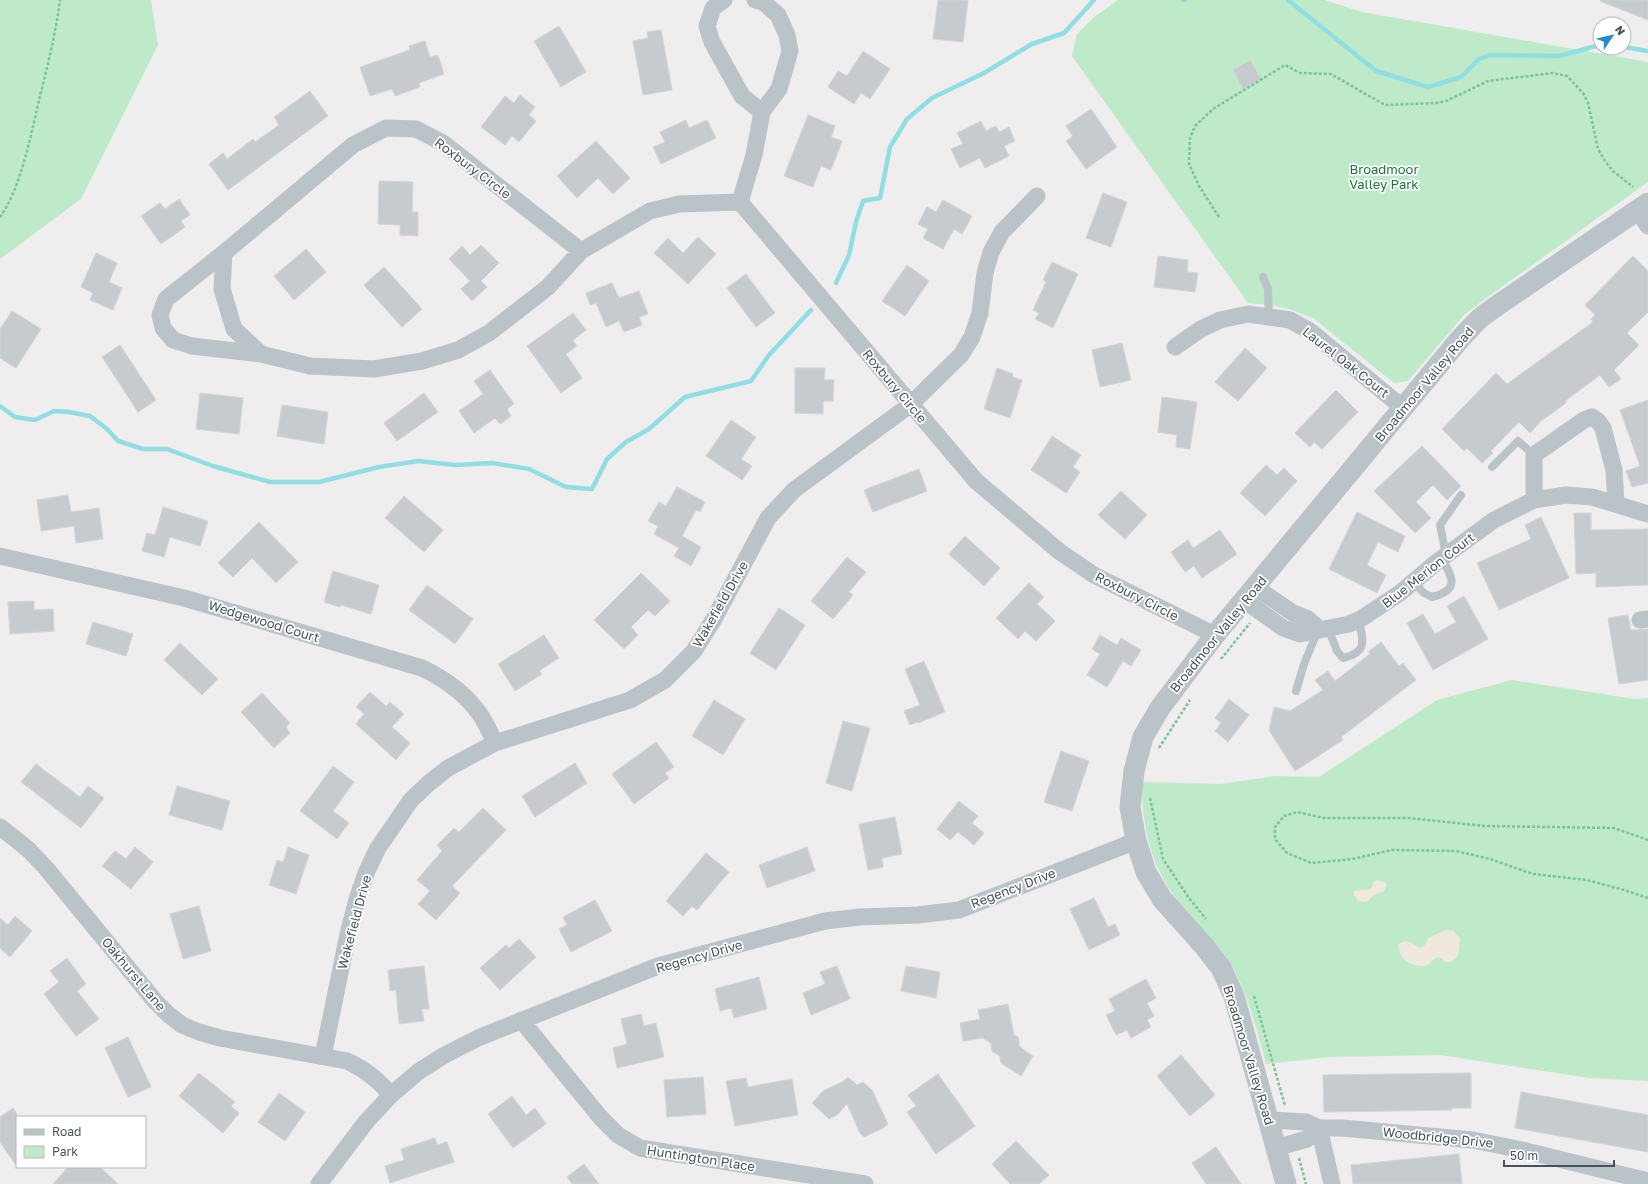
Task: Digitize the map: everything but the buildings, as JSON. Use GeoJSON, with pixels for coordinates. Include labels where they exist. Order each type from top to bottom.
{"type":"FeatureCollection","features":[{"type":"Feature","properties":{"kind":"street"},"geometry":{"type":"LineString","coordinates":[[724,0],[713,8],[708,26],[712,42],[742,96],[762,112]]}},
{"type":"Feature","properties":{"kind":"street"},"geometry":{"type":"LineString","coordinates":[[740,202],[754,155],[762,112],[779,88],[790,51],[787,35],[778,15],[763,2],[755,0]]}},
{"type":"Feature","properties":{"kind":"street","name":"Roxbury Circle"},"geometry":{"type":"LineString","coordinates":[[581,252],[443,142],[416,129],[386,128],[353,145],[224,253],[166,299],[160,315],[163,328],[173,340],[192,346],[261,354],[310,366],[374,368],[422,361],[458,350],[489,333],[548,287],[581,252],[650,211],[679,204],[740,202],[910,405],[976,481],[1060,552],[1094,574],[1215,636]]}},
{"type":"Feature","properties":{"kind":"street","name":"Wakefield Drive"},"geometry":{"type":"LineString","coordinates":[[323,1056],[354,911],[367,871],[378,848],[411,800],[448,768],[495,744],[630,700],[665,680],[694,651],[714,619],[768,518],[794,490],[910,405],[961,355],[972,337],[980,313],[985,273],[991,252],[1002,232],[1036,196]]}},
{"type":"Feature","properties":{"kind":"street","name":"Broadmoor Valley Road"},"geometry":{"type":"LineString","coordinates":[[1286,1184],[1285,1145],[1279,1121],[1234,996],[1221,968],[1162,898],[1146,872],[1136,841],[1130,807],[1134,771],[1143,737],[1160,708],[1215,636],[1253,599],[1403,408],[1460,339],[1480,318],[1515,292],[1644,213]]}},
{"type":"Feature","properties":{"kind":"street","name":"Roxbury Circle"},"geometry":{"type":"LineString","coordinates":[[224,253],[222,289],[234,329],[261,354]]}},
{"type":"Feature","properties":{"kind":"street","name":"Laurel Oak Court"},"geometry":{"type":"LineString","coordinates":[[1175,347],[1201,329],[1220,320],[1248,314],[1290,320],[1310,331],[1403,408]]}},
{"type":"Feature","properties":{"kind":"street"},"geometry":{"type":"LineString","coordinates":[[1534,500],[1534,455],[1584,420],[1592,417],[1603,428],[1614,470],[1616,504]]}},
{"type":"Feature","properties":{"kind":"street","name":"Blue Merion Court"},"geometry":{"type":"LineString","coordinates":[[1253,599],[1283,628],[1300,634],[1323,628],[1349,624],[1359,620],[1395,597],[1443,556],[1494,520],[1534,500],[1566,495],[1592,496],[1648,514]]}},
{"type":"Feature","properties":{"kind":"street","name":"Wedgewood Court"},"geometry":{"type":"LineString","coordinates":[[0,556],[184,598],[422,668],[441,677],[455,687],[468,700],[480,714],[495,744]]}},
{"type":"Feature","properties":{"kind":"street"},"geometry":{"type":"LineString","coordinates":[[1253,599],[1308,619],[1323,628]]}},
{"type":"Feature","properties":{"kind":"street","name":"Oakhurst Lane"},"geometry":{"type":"LineString","coordinates":[[0,827],[33,854],[62,887],[155,1001],[182,1025],[220,1038],[348,1061],[362,1068],[375,1078],[392,1095]]}},
{"type":"Feature","properties":{"kind":"street","name":"Regency Drive"},"geometry":{"type":"LineString","coordinates":[[319,1184],[366,1122],[392,1095],[418,1072],[443,1056],[478,1038],[658,966],[825,922],[860,917],[918,915],[959,910],[1136,841]]}},
{"type":"Feature","properties":{"kind":"street","name":"Huntington Place"},"geometry":{"type":"LineString","coordinates":[[521,1020],[600,1117],[618,1135],[640,1148],[865,1184]]}},
{"type":"Feature","properties":{"kind":"street","name":"Woodbridge Drive"},"geometry":{"type":"LineString","coordinates":[[1279,1121],[1306,1122],[1319,1128],[1342,1128],[1474,1140],[1522,1150],[1648,1181]]}},
{"type":"Feature","properties":{"kind":"street"},"geometry":{"type":"LineString","coordinates":[[1285,1145],[1307,1139],[1319,1128],[1332,1184]]}},
{"type":"Feature","properties":{"kind":"lane"},"geometry":{"type":"LineString","coordinates":[[1263,277],[1268,289],[1270,316]]}},
{"type":"Feature","properties":{"kind":"lane"},"geometry":{"type":"LineString","coordinates":[[1492,467],[1518,441],[1534,455]]}},
{"type":"Feature","properties":{"kind":"lane"},"geometry":{"type":"LineString","coordinates":[[1413,582],[1424,593],[1432,597],[1442,594],[1450,587],[1452,580],[1451,573],[1443,556],[1440,525],[1461,495]]}},
{"type":"Feature","properties":{"kind":"lane"},"geometry":{"type":"LineString","coordinates":[[1323,628],[1336,651],[1343,658],[1360,651],[1364,642],[1359,620]]}},
{"type":"Feature","properties":{"kind":"lane"},"geometry":{"type":"LineString","coordinates":[[1296,691],[1304,664],[1323,628]]}},
{"type":"Feature","properties":{"kind":"path"},"geometry":{"type":"LineString","coordinates":[[0,217],[6,209],[18,180],[32,130],[50,53],[60,0]]}},
{"type":"Feature","properties":{"kind":"path"},"geometry":{"type":"LineString","coordinates":[[1220,217],[1199,186],[1189,164],[1190,138],[1195,126],[1213,109],[1285,65],[1300,73],[1331,74],[1385,105],[1436,103],[1446,101],[1488,81],[1554,73],[1567,76],[1583,93],[1588,103],[1598,149],[1605,161],[1613,171],[1633,187]]}},
{"type":"Feature","properties":{"kind":"path"},"geometry":{"type":"LineString","coordinates":[[1217,663],[1253,599]]}},
{"type":"Feature","properties":{"kind":"path"},"geometry":{"type":"LineString","coordinates":[[1156,753],[1194,693]]}},
{"type":"Feature","properties":{"kind":"path"},"geometry":{"type":"LineString","coordinates":[[1151,791],[1150,799],[1163,859],[1189,898],[1208,922]]}},
{"type":"Feature","properties":{"kind":"path"},"geometry":{"type":"LineString","coordinates":[[1648,840],[1614,828],[1484,826],[1409,818],[1324,818],[1297,812],[1284,816],[1275,827],[1275,839],[1287,853],[1311,863],[1352,860],[1392,850],[1456,851],[1490,859],[1532,874],[1587,880],[1648,898]]}},
{"type":"Feature","properties":{"kind":"path"},"geometry":{"type":"LineString","coordinates":[[1252,992],[1279,1121]]}},
{"type":"Feature","properties":{"kind":"path"},"geometry":{"type":"LineString","coordinates":[[1285,1145],[1306,1184]]}},
{"type":"Feature","properties":{"kind":"green space"},"geometry":{"type":"Polygon","coordinates":[[[0,0],[151,0],[158,45],[81,199],[0,259],[0,0]]]}},
{"type":"Feature","properties":{"kind":"green space","name":"Broadmoor Valley Park"},"geometry":{"type":"Polygon","coordinates":[[[1118,0],[1324,0],[1362,12],[1592,52],[1592,56],[1614,56],[1648,62],[1648,182],[1464,315],[1408,381],[1394,383],[1313,318],[1289,309],[1248,303],[1072,56],[1077,34],[1094,17],[1118,0]]]}},
{"type":"Feature","properties":{"kind":"green space"},"geometry":{"type":"Polygon","coordinates":[[[1512,680],[1635,699],[1648,698],[1648,1081],[1589,1078],[1440,1055],[1330,1057],[1266,1064],[1247,998],[1236,973],[1219,948],[1184,909],[1173,894],[1156,864],[1147,834],[1141,782],[1220,784],[1275,776],[1319,777],[1437,700],[1512,680]]]}},
{"type":"Feature","properties":{"kind":"sand"},"geometry":{"type":"Polygon","coordinates":[[[1377,880],[1386,883],[1387,885],[1384,891],[1374,895],[1366,902],[1358,901],[1354,895],[1354,891],[1371,889],[1374,882],[1377,880]]]}},
{"type":"Feature","properties":{"kind":"sand"},"geometry":{"type":"Polygon","coordinates":[[[1446,930],[1453,931],[1460,938],[1458,956],[1451,962],[1445,962],[1442,958],[1438,957],[1427,965],[1420,966],[1408,962],[1400,953],[1398,945],[1401,943],[1407,941],[1420,948],[1426,944],[1428,938],[1446,930]]]}},
{"type":"Feature","properties":{"kind":"waterway"},"geometry":{"type":"LineString","coordinates":[[836,283],[849,255],[856,222],[863,201],[880,198],[890,147],[907,119],[932,98],[984,73],[1032,44],[1064,33],[1094,0]]}},
{"type":"Feature","properties":{"kind":"waterway"},"geometry":{"type":"LineString","coordinates":[[1288,0],[1376,71],[1428,87],[1461,77],[1479,59],[1490,55],[1559,56],[1592,47]]}},
{"type":"Feature","properties":{"kind":"waterway"},"geometry":{"type":"LineString","coordinates":[[1632,48],[1648,51]]}},
{"type":"Feature","properties":{"kind":"waterway"},"geometry":{"type":"LineString","coordinates":[[0,406],[15,417],[35,420],[54,411],[90,416],[107,429],[118,441],[143,449],[167,449],[213,466],[270,482],[319,482],[379,467],[418,461],[456,465],[492,463],[529,469],[566,487],[592,489],[607,459],[626,442],[649,429],[685,397],[751,381],[769,355],[811,310]]}}]}
